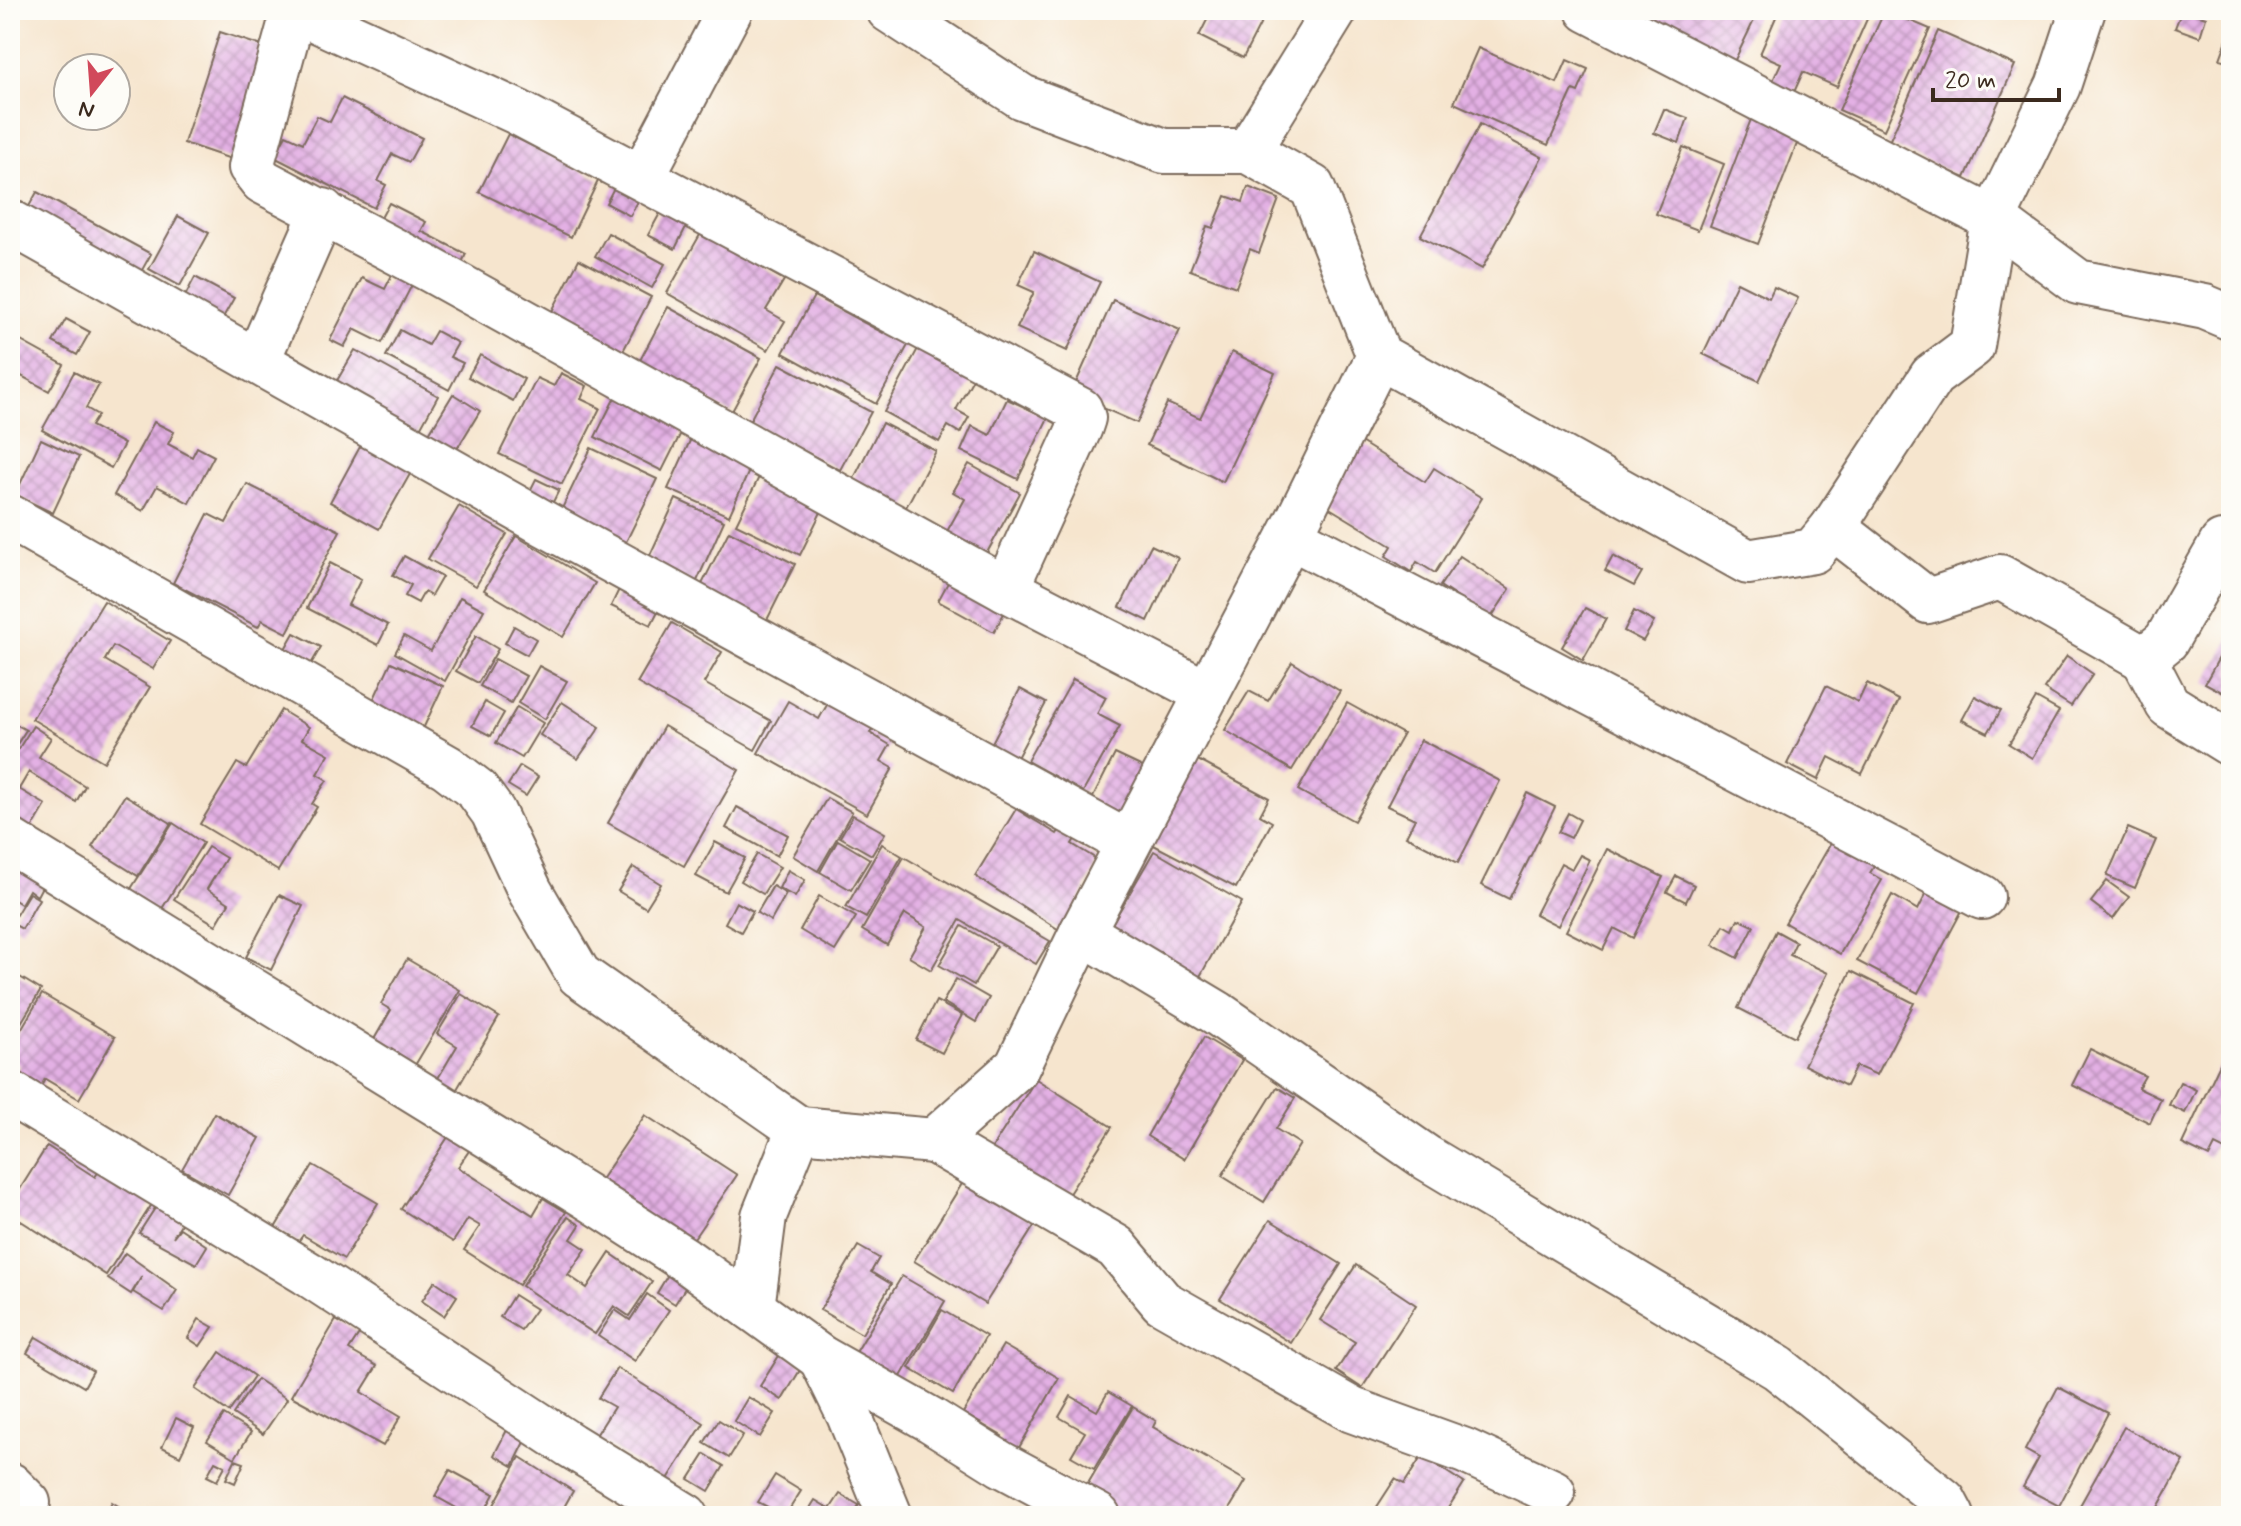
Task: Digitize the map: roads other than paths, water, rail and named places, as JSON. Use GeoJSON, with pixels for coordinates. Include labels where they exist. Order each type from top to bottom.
{"type":"FeatureCollection","features":[{"type":"Feature","properties":{"kind":"street"},"geometry":{"type":"LineString","coordinates":[[1006,589],[1080,427],[1083,418],[1080,410],[517,112],[294,10],[251,167],[262,181],[323,211],[1006,589],[1205,692]]}},
{"type":"Feature","properties":{"kind":"street"},"geometry":{"type":"LineString","coordinates":[[642,177],[730,10]]}},
{"type":"Feature","properties":{"kind":"street"},"geometry":{"type":"LineString","coordinates":[[889,10],[1022,97],[1164,151],[1248,151],[1312,187],[1379,356],[1748,562],[1813,551],[1833,527],[1932,376],[1972,346],[1993,219],[2058,86],[2083,10]]}},
{"type":"Feature","properties":{"kind":"street"},"geometry":{"type":"LineString","coordinates":[[1248,151],[1335,10]]}},
{"type":"Feature","properties":{"kind":"street"},"geometry":{"type":"LineString","coordinates":[[1588,10],[1993,219],[2078,282],[2205,307],[2231,318]]}},
{"type":"Feature","properties":{"kind":"street"},"geometry":{"type":"LineString","coordinates":[[258,359],[323,211]]}},
{"type":"Feature","properties":{"kind":"street"},"geometry":{"type":"LineString","coordinates":[[10,222],[258,359],[545,524],[1126,842]]}},
{"type":"Feature","properties":{"kind":"street"},"geometry":{"type":"LineString","coordinates":[[934,1141],[1017,1067],[1126,842],[1290,536],[1379,356]]}},
{"type":"Feature","properties":{"kind":"street"},"geometry":{"type":"LineString","coordinates":[[10,517],[447,767],[477,790],[493,812],[530,891],[579,975],[799,1129],[934,1141],[1116,1247],[1162,1302],[1352,1410],[1465,1451],[1553,1492]]}},
{"type":"Feature","properties":{"kind":"street"},"geometry":{"type":"LineString","coordinates":[[1833,527],[1928,601],[2000,577],[2144,659],[2168,705],[2231,744]]}},
{"type":"Feature","properties":{"kind":"street"},"geometry":{"type":"LineString","coordinates":[[1290,536],[1982,897]]}},
{"type":"Feature","properties":{"kind":"street"},"geometry":{"type":"LineString","coordinates":[[2144,659],[2166,641],[2222,543],[2231,545]]}},
{"type":"Feature","properties":{"kind":"street"},"geometry":{"type":"LineString","coordinates":[[10,841],[581,1192],[684,1259],[821,1358],[1001,1464],[1098,1516]]}},
{"type":"Feature","properties":{"kind":"street"},"geometry":{"type":"LineString","coordinates":[[1082,932],[1217,1013],[1427,1158],[1778,1368],[1944,1501],[1952,1516]]}},
{"type":"Feature","properties":{"kind":"street"},"geometry":{"type":"LineString","coordinates":[[10,1093],[307,1273],[570,1445],[686,1516]]}},
{"type":"Feature","properties":{"kind":"street"},"geometry":{"type":"LineString","coordinates":[[752,1308],[764,1216],[799,1129]]}},
{"type":"Feature","properties":{"kind":"street"},"geometry":{"type":"LineString","coordinates":[[821,1358],[849,1415],[890,1516]]}},
{"type":"Feature","properties":{"kind":"street"},"geometry":{"type":"LineString","coordinates":[[10,1485],[28,1503],[22,1516]]}}]}
